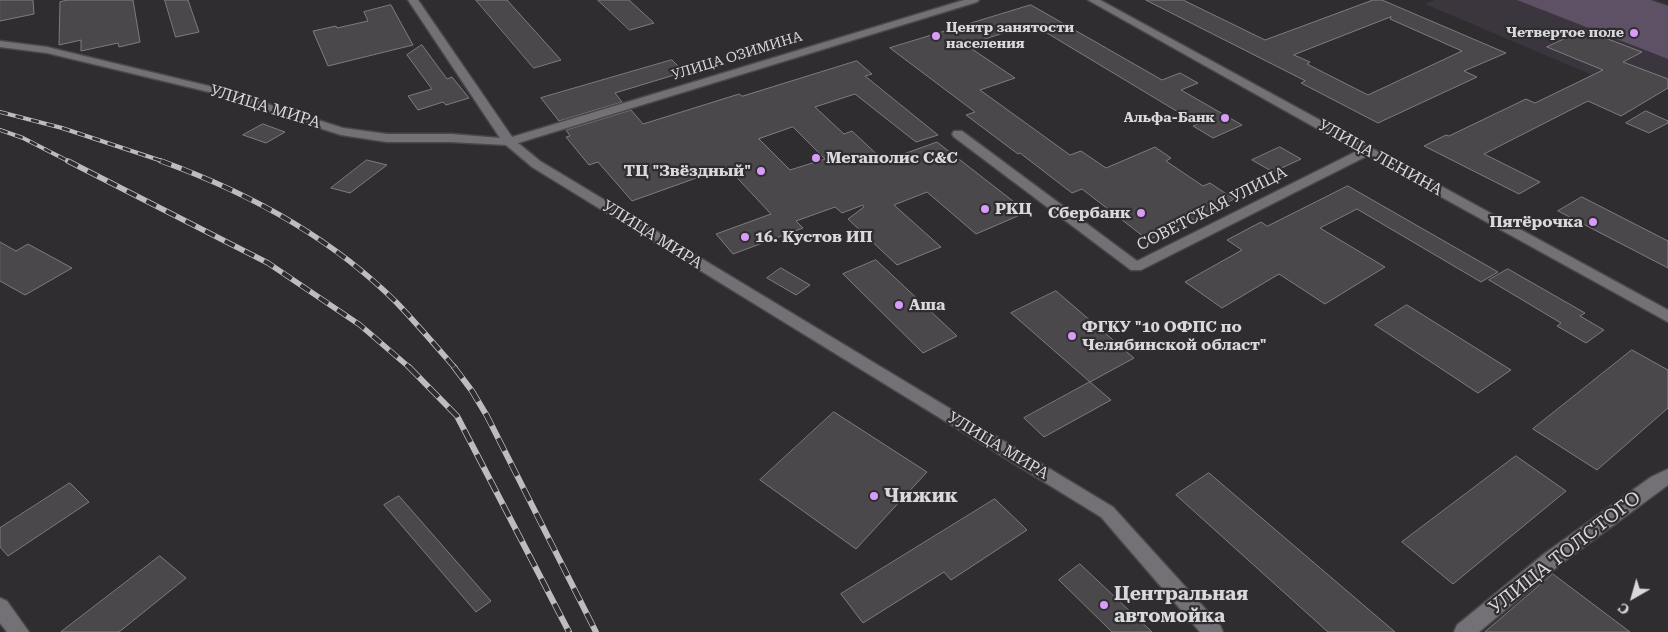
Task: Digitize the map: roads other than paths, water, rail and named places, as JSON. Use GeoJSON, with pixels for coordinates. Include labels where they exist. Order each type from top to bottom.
{"type":"FeatureCollection","features":[{"type":"Feature","properties":{"kind":"street"},"geometry":{"type":"LineString","coordinates":[[413,0],[509,142]]}},
{"type":"Feature","properties":{"kind":"street","name":"УЛИЦА ОЗИМИНА"},"geometry":{"type":"LineString","coordinates":[[509,142],[974,0]]}},
{"type":"Feature","properties":{"kind":"street","name":"УЛИЦА ЛЕНИНА"},"geometry":{"type":"LineString","coordinates":[[1093,0],[1668,317]]}},
{"type":"Feature","properties":{"kind":"street","name":"УЛИЦА МИРА"},"geometry":{"type":"LineString","coordinates":[[0,44],[47,50],[213,90],[341,131],[387,138],[451,138],[509,142],[542,167],[1107,512],[1213,632]]}},
{"type":"Feature","properties":{"kind":"street","name":"СОВЕТСКАЯ УЛИЦА"},"geometry":{"type":"LineString","coordinates":[[958,134],[1136,267],[1367,151]]}},
{"type":"Feature","properties":{"kind":"street","name":"УЛИЦА ТОЛСТОГО"},"geometry":{"type":"LineString","coordinates":[[1464,632],[1551,560],[1664,483]]}},
{"type":"Feature","properties":{"kind":"street"},"geometry":{"type":"LineString","coordinates":[[0,607],[19,632]]}},
{"type":"Feature","properties":{"kind":"railway"},"geometry":{"type":"LineString","coordinates":[[0,112],[62,128],[165,162]]}},
{"type":"Feature","properties":{"kind":"railway"},"geometry":{"type":"LineString","coordinates":[[0,130],[23,138],[70,162]]}},
{"type":"Feature","properties":{"kind":"railway"},"geometry":{"type":"LineString","coordinates":[[68,161],[268,263],[360,325],[410,368]]}},
{"type":"Feature","properties":{"kind":"railway"},"geometry":{"type":"LineString","coordinates":[[161,161],[193,173],[256,202],[287,219],[345,258],[397,303],[455,368]]}},
{"type":"Feature","properties":{"kind":"railway"},"geometry":{"type":"LineString","coordinates":[[454,367],[472,391],[487,416],[596,632]]}},
{"type":"Feature","properties":{"kind":"railway"},"geometry":{"type":"LineString","coordinates":[[410,368],[457,416],[569,632]]}},
{"type":"Feature","properties":{"kind":"place","name":"Четвертое поле"},"geometry":{"type":"Point","coordinates":[1634,33]}},
{"type":"Feature","properties":{"kind":"place","name":"Центр занятости населения"},"geometry":{"type":"Point","coordinates":[936,36]}},
{"type":"Feature","properties":{"kind":"place","name":"Альфа-Банк"},"geometry":{"type":"Point","coordinates":[1225,118]}},
{"type":"Feature","properties":{"kind":"place","name":"Мегаполис C&C"},"geometry":{"type":"Point","coordinates":[816,158]}},
{"type":"Feature","properties":{"kind":"place","name":"ТЦ \"Звёздный\""},"geometry":{"type":"Point","coordinates":[761,171]}},
{"type":"Feature","properties":{"kind":"place","name":"РКЦ"},"geometry":{"type":"Point","coordinates":[985,209]}},
{"type":"Feature","properties":{"kind":"place","name":"Сбербанк"},"geometry":{"type":"Point","coordinates":[1141,213]}},
{"type":"Feature","properties":{"kind":"place","name":"Пятёрочка"},"geometry":{"type":"Point","coordinates":[1593,222]}},
{"type":"Feature","properties":{"kind":"place","name":"16. Кустов ИП"},"geometry":{"type":"Point","coordinates":[745,237]}},
{"type":"Feature","properties":{"kind":"place","name":"Аша"},"geometry":{"type":"Point","coordinates":[899,305]}},
{"type":"Feature","properties":{"kind":"place","name":"ФГКУ \"10 ОФПС по Челябинской област\""},"geometry":{"type":"Point","coordinates":[1072,336]}},
{"type":"Feature","properties":{"kind":"place","name":"Чижик"},"geometry":{"type":"Point","coordinates":[874,496]}},
{"type":"Feature","properties":{"kind":"place","name":"Центральная автомойка"},"geometry":{"type":"Point","coordinates":[1104,605]}}]}
